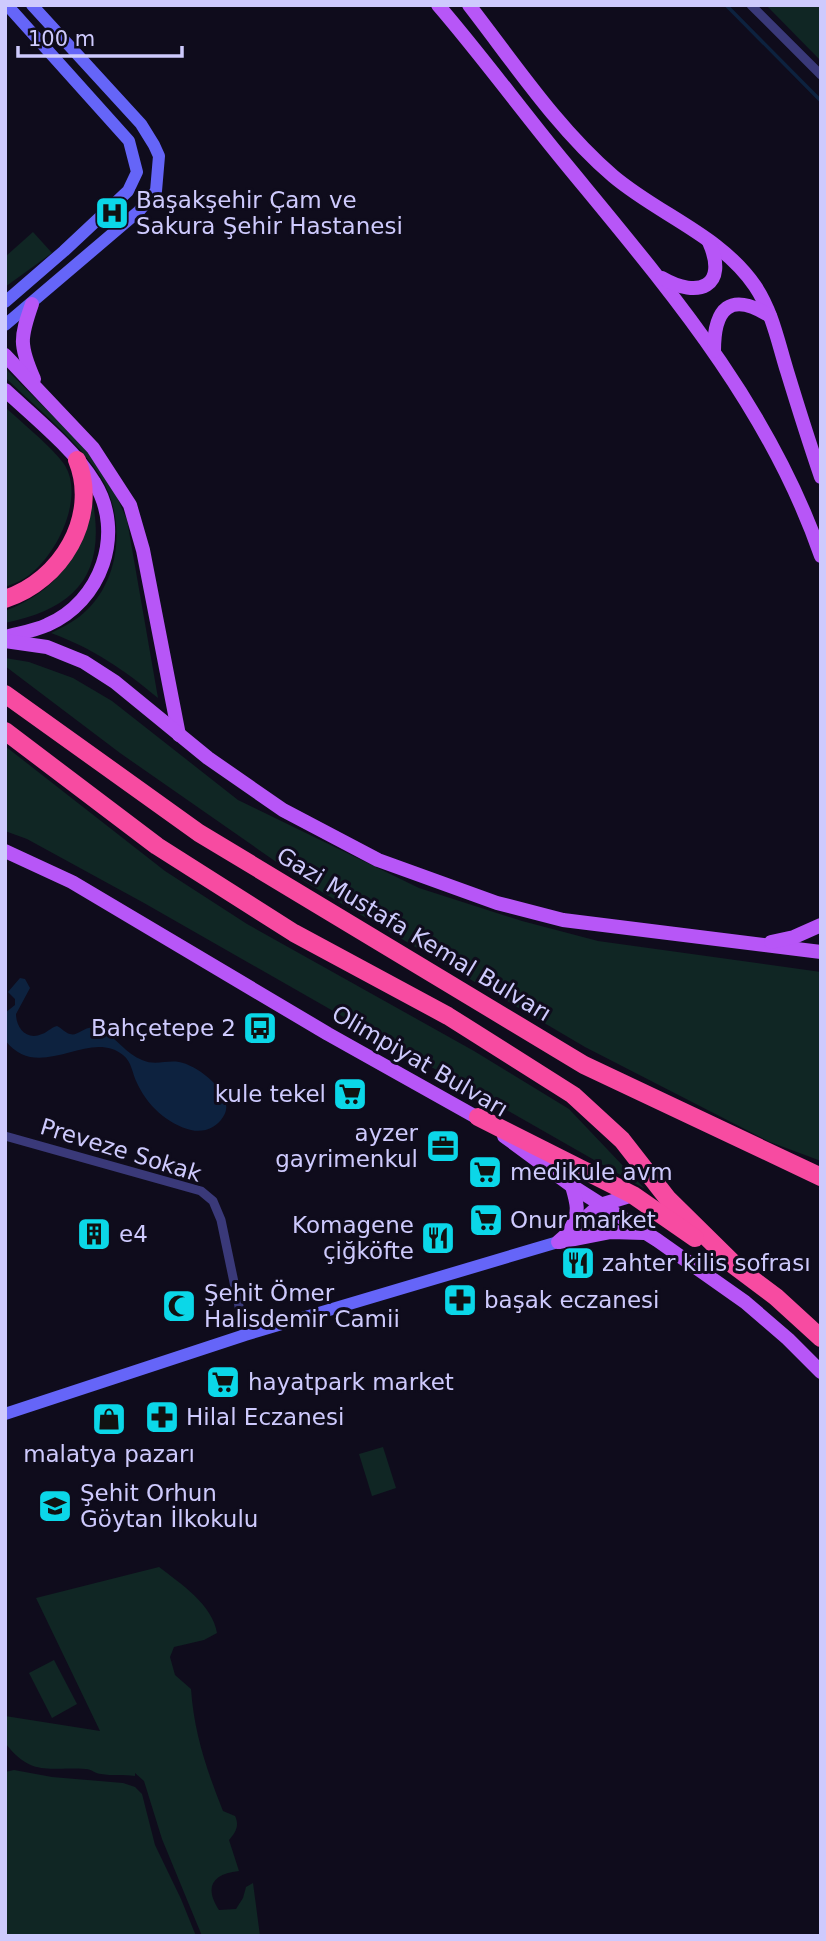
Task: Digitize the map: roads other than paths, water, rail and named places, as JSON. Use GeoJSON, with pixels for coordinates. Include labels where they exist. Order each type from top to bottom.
{"type":"FeatureCollection","features":[{"type":"Feature","properties":{"kind":"highway"},"geometry":{"type":"LineString","coordinates":[[5,599],[21,594],[43,580],[73,540],[81,519],[85,496],[84,476],[77,460]]}},
{"type":"Feature","properties":{"kind":"highway","name":"Gazi Mustafa Kemal Bulvarı"},"geometry":{"type":"LineString","coordinates":[[5,694],[199,833],[584,1065],[821,1177]]}},
{"type":"Feature","properties":{"kind":"highway"},"geometry":{"type":"LineString","coordinates":[[5,731],[157,846],[294,933],[448,1016],[573,1095],[622,1140],[668,1199],[733,1263]]}},
{"type":"Feature","properties":{"kind":"highway"},"geometry":{"type":"LineString","coordinates":[[478,1117],[633,1195],[733,1263],[776,1297],[821,1339]]}},
{"type":"Feature","properties":{"kind":"main road"},"geometry":{"type":"LineString","coordinates":[[438,5],[714,351],[741,390],[774,448],[806,515],[821,556]]}},
{"type":"Feature","properties":{"kind":"main road"},"geometry":{"type":"LineString","coordinates":[[469,5],[568,130],[599,164],[631,190],[708,240],[743,270],[770,316],[821,478]]}},
{"type":"Feature","properties":{"kind":"main road"},"geometry":{"type":"LineString","coordinates":[[654,273],[678,286],[699,287],[709,283],[717,267],[708,240]]}},
{"type":"Feature","properties":{"kind":"main road"},"geometry":{"type":"LineString","coordinates":[[714,351],[715,326],[726,307],[740,303],[756,307],[770,316]]}},
{"type":"Feature","properties":{"kind":"main road"},"geometry":{"type":"LineString","coordinates":[[32,304],[23,330],[21,346],[38,390]]}},
{"type":"Feature","properties":{"kind":"main road"},"geometry":{"type":"LineString","coordinates":[[5,355],[93,448],[130,505],[143,550],[179,735]]}},
{"type":"Feature","properties":{"kind":"main road"},"geometry":{"type":"LineString","coordinates":[[5,390],[77,460],[94,482],[106,511],[108,554],[100,574],[84,599],[47,625],[5,639]]}},
{"type":"Feature","properties":{"kind":"main road"},"geometry":{"type":"LineString","coordinates":[[5,639],[47,647],[84,662],[116,682],[179,735],[283,810],[390,864],[497,902],[563,920],[821,952]]}},
{"type":"Feature","properties":{"kind":"main road","name":"Olimpiyat Bulvarı"},"geometry":{"type":"LineString","coordinates":[[5,850],[72,882],[328,1034],[478,1117],[600,1206],[646,1233],[745,1302],[821,1372]]}},
{"type":"Feature","properties":{"kind":"main road"},"geometry":{"type":"LineString","coordinates":[[756,946],[794,937],[821,925]]}},
{"type":"Feature","properties":{"kind":"main road"},"geometry":{"type":"LineString","coordinates":[[558,1242],[578,1216],[572,1186]]}},
{"type":"Feature","properties":{"kind":"main road"},"geometry":{"type":"LineString","coordinates":[[558,1242],[600,1206],[633,1195]]}},
{"type":"Feature","properties":{"kind":"main road"},"geometry":{"type":"LineString","coordinates":[[558,1242],[611,1232],[646,1233]]}},
{"type":"Feature","properties":{"kind":"street"},"geometry":{"type":"LineString","coordinates":[[5,302],[128,191],[137,172],[129,141],[6,5]]}},
{"type":"Feature","properties":{"kind":"street"},"geometry":{"type":"LineString","coordinates":[[5,325],[139,211],[156,191],[159,156],[141,124],[32,5]]}},
{"type":"Feature","properties":{"kind":"street"},"geometry":{"type":"LineString","coordinates":[[751,5],[821,75]]}},
{"type":"Feature","properties":{"kind":"street"},"geometry":{"type":"LineString","coordinates":[[83,89],[96,75]]}},
{"type":"Feature","properties":{"kind":"street","name":"Preveze Sokak"},"geometry":{"type":"LineString","coordinates":[[5,1136],[201,1191],[213,1201],[220,1220],[245,1335]]}},
{"type":"Feature","properties":{"kind":"street"},"geometry":{"type":"LineString","coordinates":[[5,1414],[245,1335],[558,1242]]}},
{"type":"Feature","properties":{"kind":"water"},"geometry":{"type":"Polygon","coordinates":[[[20,978],[25,979],[30,988],[16,1014],[23,1032],[37,1036],[57,1026],[67,1033],[76,1034],[95,1028],[106,1032],[142,1060],[151,1063],[187,1064],[205,1075],[221,1091],[226,1109],[223,1117],[213,1127],[201,1131],[174,1123],[146,1099],[126,1058],[109,1048],[95,1047],[48,1057],[33,1057],[18,1052],[5,1040],[5,1013],[15,1005],[15,999],[8,992],[20,978]]]}},
{"type":"Feature","properties":{"kind":"waterway"},"geometry":{"type":"LineString","coordinates":[[726,5],[821,101]]}},
{"type":"Feature","properties":{"kind":"place","name":"Başakşehir Çam ve Sakura Şehir Hastanesi"},"geometry":{"type":"Point","coordinates":[112,213]}},
{"type":"Feature","properties":{"kind":"place","name":"Bahçetepe 2"},"geometry":{"type":"Point","coordinates":[260,1028]}},
{"type":"Feature","properties":{"kind":"place","name":"kule tekel"},"geometry":{"type":"Point","coordinates":[350,1094]}},
{"type":"Feature","properties":{"kind":"place","name":"ayzer gayrimenkul"},"geometry":{"type":"Point","coordinates":[443,1146]}},
{"type":"Feature","properties":{"kind":"place","name":"medikule avm"},"geometry":{"type":"Point","coordinates":[485,1172]}},
{"type":"Feature","properties":{"kind":"place","name":"Onur market"},"geometry":{"type":"Point","coordinates":[486,1220]}},
{"type":"Feature","properties":{"kind":"place","name":"e4"},"geometry":{"type":"Point","coordinates":[94,1234]}},
{"type":"Feature","properties":{"kind":"place","name":"Komagene çiğköfte"},"geometry":{"type":"Point","coordinates":[438,1238]}},
{"type":"Feature","properties":{"kind":"place","name":"zahter kilis sofrası"},"geometry":{"type":"Point","coordinates":[578,1263]}},
{"type":"Feature","properties":{"kind":"place","name":"başak eczanesi"},"geometry":{"type":"Point","coordinates":[460,1300]}},
{"type":"Feature","properties":{"kind":"place","name":"Şehit Ömer Halisdemir Camii"},"geometry":{"type":"Point","coordinates":[179,1306]}},
{"type":"Feature","properties":{"kind":"place","name":"hayatpark market"},"geometry":{"type":"Point","coordinates":[223,1382]}},
{"type":"Feature","properties":{"kind":"place","name":"Hilal Eczanesi"},"geometry":{"type":"Point","coordinates":[162,1417]}},
{"type":"Feature","properties":{"kind":"place","name":"malatya pazarı"},"geometry":{"type":"Point","coordinates":[109,1419]}},
{"type":"Feature","properties":{"kind":"place","name":"Şehit Orhun Göytan İlkokulu"},"geometry":{"type":"Point","coordinates":[55,1506]}}]}
